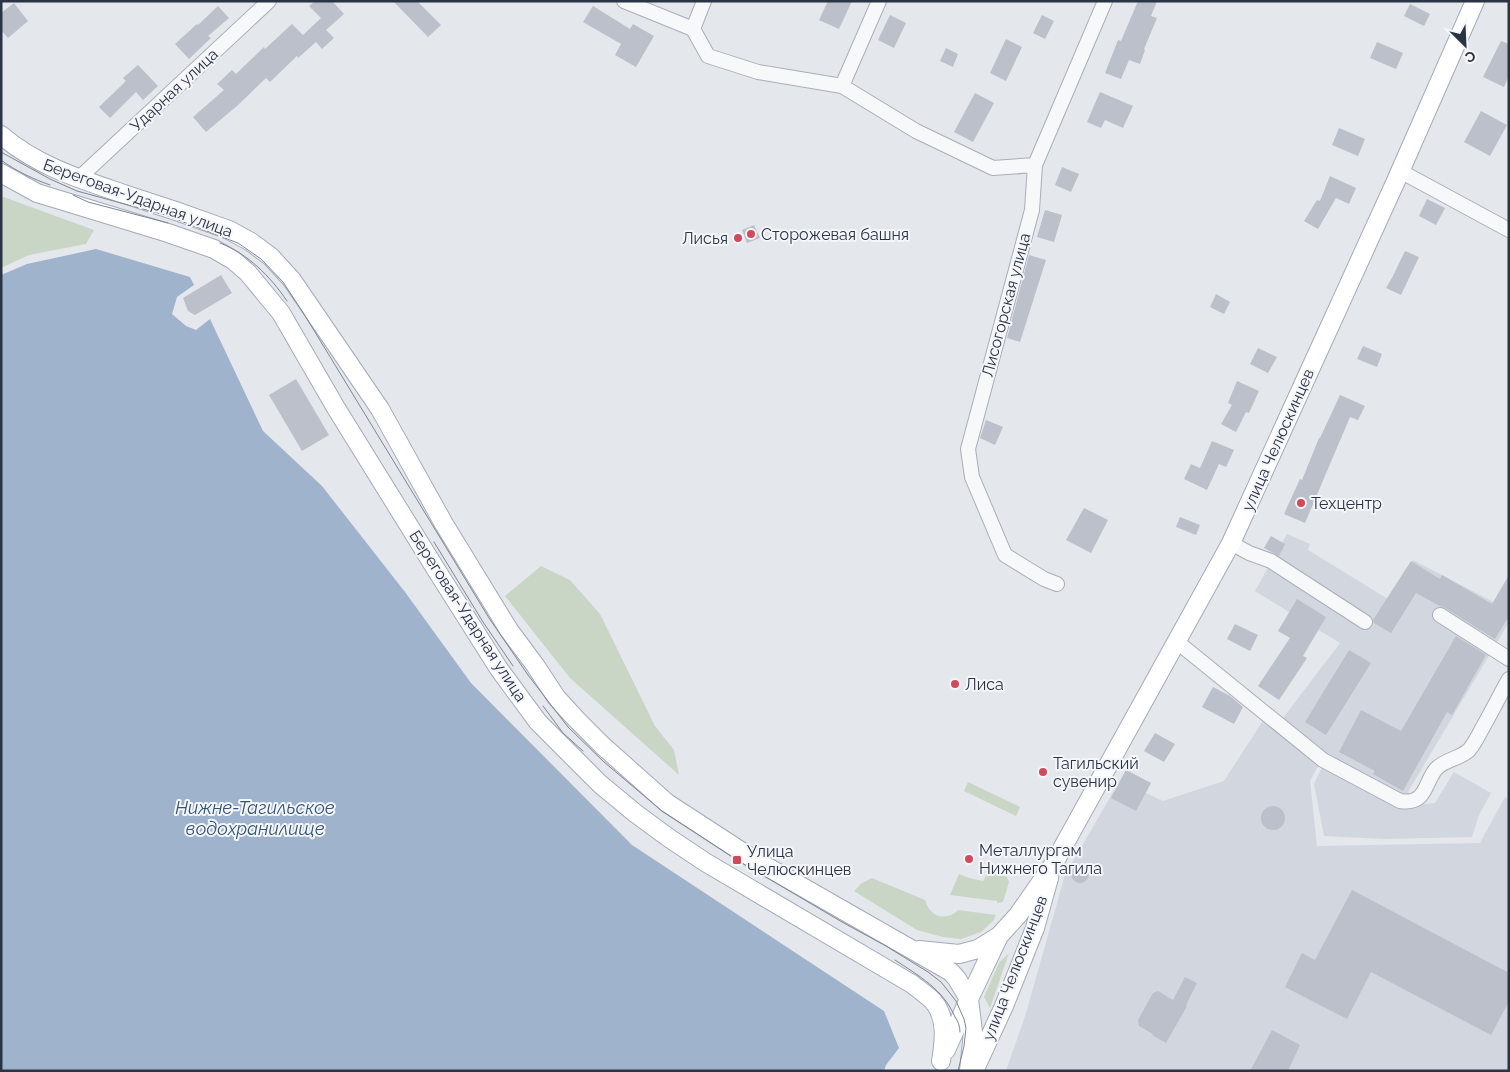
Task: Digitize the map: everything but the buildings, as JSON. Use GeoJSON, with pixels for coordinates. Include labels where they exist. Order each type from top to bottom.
{"type":"FeatureCollection","features":[{"type":"Feature","properties":{"kind":"main road","name":"улица Челюскинцев"},"geometry":{"type":"LineString","coordinates":[[939,1066],[999,936],[1018,915],[1053,865],[1231,543],[1475,1]]}},
{"type":"Feature","properties":{"kind":"main road","name":"Береговая-Ударная улица"},"geometry":{"type":"LineString","coordinates":[[1,135],[27,155],[43,164],[78,179],[229,230],[251,242],[271,257],[292,280],[380,409],[444,524],[510,630],[556,697],[603,746],[668,803],[750,857],[951,972],[969,999],[973,1032],[969,1071]]}},
{"type":"Feature","properties":{"kind":"main road","name":"Береговая-Ударная улица"},"geometry":{"type":"LineString","coordinates":[[1,173],[38,193],[168,233],[214,250],[233,260],[248,273],[281,313],[336,408],[437,571],[499,669],[538,722],[600,784],[669,838],[705,862],[912,984],[936,1005],[943,1022],[945,1038],[939,1066]]}},
{"type":"Feature","properties":{"kind":"main road","name":"улица Челюскинцев"},"geometry":{"type":"LineString","coordinates":[[974,1071],[1004,1006],[1035,928],[1053,865]]}},
{"type":"Feature","properties":{"kind":"main road","name":"Береговая-Ударная улица"},"geometry":{"type":"LineString","coordinates":[[912,949],[959,954],[978,949],[988,941],[999,936]]}},
{"type":"Feature","properties":{"kind":"street","name":"Ударная улица"},"geometry":{"type":"LineString","coordinates":[[78,179],[270,1]]}},
{"type":"Feature","properties":{"kind":"street"},"geometry":{"type":"LineString","coordinates":[[624,1],[692,29],[708,56],[758,72],[842,86],[916,131],[993,168],[1035,166]]}},
{"type":"Feature","properties":{"kind":"street"},"geometry":{"type":"LineString","coordinates":[[692,29],[704,1]]}},
{"type":"Feature","properties":{"kind":"street"},"geometry":{"type":"LineString","coordinates":[[842,86],[879,1]]}},
{"type":"Feature","properties":{"kind":"street","name":"Лисогорская улица"},"geometry":{"type":"LineString","coordinates":[[1057,584],[1044,579],[1005,555],[972,477],[968,449],[1032,210],[1035,166],[1104,1]]}},
{"type":"Feature","properties":{"kind":"street"},"geometry":{"type":"LineString","coordinates":[[1400,171],[1509,230]]}},
{"type":"Feature","properties":{"kind":"street"},"geometry":{"type":"LineString","coordinates":[[1231,543],[1249,553],[1272,561],[1365,622]]}},
{"type":"Feature","properties":{"kind":"street"},"geometry":{"type":"LineString","coordinates":[[1440,615],[1509,659]]}},
{"type":"Feature","properties":{"kind":"street"},"geometry":{"type":"LineString","coordinates":[[1176,641],[1323,760],[1400,801],[1409,802],[1421,796],[1439,766],[1467,751],[1509,680]]}},
{"type":"Feature","properties":{"kind":"shaded area"},"geometry":{"type":"Polygon","coordinates":[[[1287,534],[1310,544],[1308,550],[1388,599],[1413,560],[1509,610],[1509,622],[1405,797],[1332,760],[1280,722],[1340,643],[1255,591],[1287,534]]]}},
{"type":"Feature","properties":{"kind":"shaded area"},"geometry":{"type":"Polygon","coordinates":[[[1264,719],[1321,761],[1310,781],[1317,846],[1480,843],[1505,797],[1509,799],[1509,1071],[1006,1071],[1026,1013],[1065,875],[1126,770],[1151,783],[1146,793],[1163,801],[1224,781],[1264,719]]]}},
{"type":"Feature","properties":{"kind":"shaded area"},"geometry":{"type":"Polygon","coordinates":[[[1324,763],[1403,806],[1435,803],[1454,772],[1491,793],[1479,815],[1472,837],[1384,839],[1324,836],[1314,784],[1324,763]]]}},
{"type":"Feature","properties":{"kind":"green space"},"geometry":{"type":"Polygon","coordinates":[[[1,196],[94,230],[86,244],[29,255],[1,268],[1,196]]]}},
{"type":"Feature","properties":{"kind":"green space"},"geometry":{"type":"Polygon","coordinates":[[[541,566],[570,580],[600,614],[655,726],[674,750],[679,775],[570,678],[505,596],[541,566]]]}},
{"type":"Feature","properties":{"kind":"green space"},"geometry":{"type":"Polygon","coordinates":[[[968,782],[1020,807],[1016,816],[964,791],[968,782]]]}},
{"type":"Feature","properties":{"kind":"green space"},"geometry":{"type":"Polygon","coordinates":[[[990,870],[1007,877],[1009,882],[1003,902],[997,903],[997,901],[950,895],[959,874],[983,881],[990,870]]]}},
{"type":"Feature","properties":{"kind":"green space"},"geometry":{"type":"Polygon","coordinates":[[[872,878],[925,900],[930,910],[937,915],[948,916],[958,910],[996,915],[993,921],[981,932],[961,939],[943,937],[917,930],[854,891],[862,883],[872,878]]]}},
{"type":"Feature","properties":{"kind":"green space"},"geometry":{"type":"Polygon","coordinates":[[[1009,953],[990,1008],[984,997],[999,963],[1009,953]]]}},
{"type":"Feature","properties":{"kind":"water","name":"Нижне-Тагильское водохранилище"},"geometry":{"type":"Polygon","coordinates":[[[96,249],[190,277],[194,285],[177,297],[172,314],[186,326],[196,330],[210,319],[263,431],[322,486],[405,592],[471,683],[632,845],[884,1011],[899,1048],[886,1065],[884,1071],[1,1071],[1,275],[27,264],[96,249]]]}},
{"type":"Feature","properties":{"kind":"tram line"},"geometry":{"type":"LineString","coordinates":[[1,152],[50,179],[77,191],[165,215],[238,243],[261,259],[283,282],[304,314],[489,618],[528,675],[568,727],[604,762],[662,811],[737,860],[886,946],[941,982],[956,1001],[966,1028],[958,1071]]}},
{"type":"Feature","properties":{"kind":"tram line"},"geometry":{"type":"LineString","coordinates":[[1,160],[13,168],[50,185]]}},
{"type":"Feature","properties":{"kind":"tram line"},"geometry":{"type":"LineString","coordinates":[[73,195],[88,202],[168,223]]}},
{"type":"Feature","properties":{"kind":"tram line"},"geometry":{"type":"LineString","coordinates":[[220,243],[240,253],[258,267],[287,301]]}},
{"type":"Feature","properties":{"kind":"tram line"},"geometry":{"type":"LineString","coordinates":[[434,542],[483,622],[513,666]]}},
{"type":"Feature","properties":{"kind":"tram line"},"geometry":{"type":"LineString","coordinates":[[543,706],[563,733],[583,751]]}},
{"type":"Feature","properties":{"kind":"tram line"},"geometry":{"type":"LineString","coordinates":[[895,960],[937,991],[950,1007],[958,1022],[960,1032]]}},
{"type":"Feature","properties":{"kind":"place","name":"Сторожевая башня"},"geometry":{"type":"Point","coordinates":[751,234]}},
{"type":"Feature","properties":{"kind":"place","name":"Лисья"},"geometry":{"type":"Point","coordinates":[738,238]}},
{"type":"Feature","properties":{"kind":"place","name":"Техцентр"},"geometry":{"type":"Point","coordinates":[1301,503]}},
{"type":"Feature","properties":{"kind":"place","name":"Лиса"},"geometry":{"type":"Point","coordinates":[955,684]}},
{"type":"Feature","properties":{"kind":"place","name":"Тагильский сувенир"},"geometry":{"type":"Point","coordinates":[1043,772]}},
{"type":"Feature","properties":{"kind":"place","name":"Металлургам Нижнего Тагила"},"geometry":{"type":"Point","coordinates":[969,859]}},
{"type":"Feature","properties":{"kind":"place","name":"Улица Челюскинцев"},"geometry":{"type":"Point","coordinates":[737,860]}}]}
